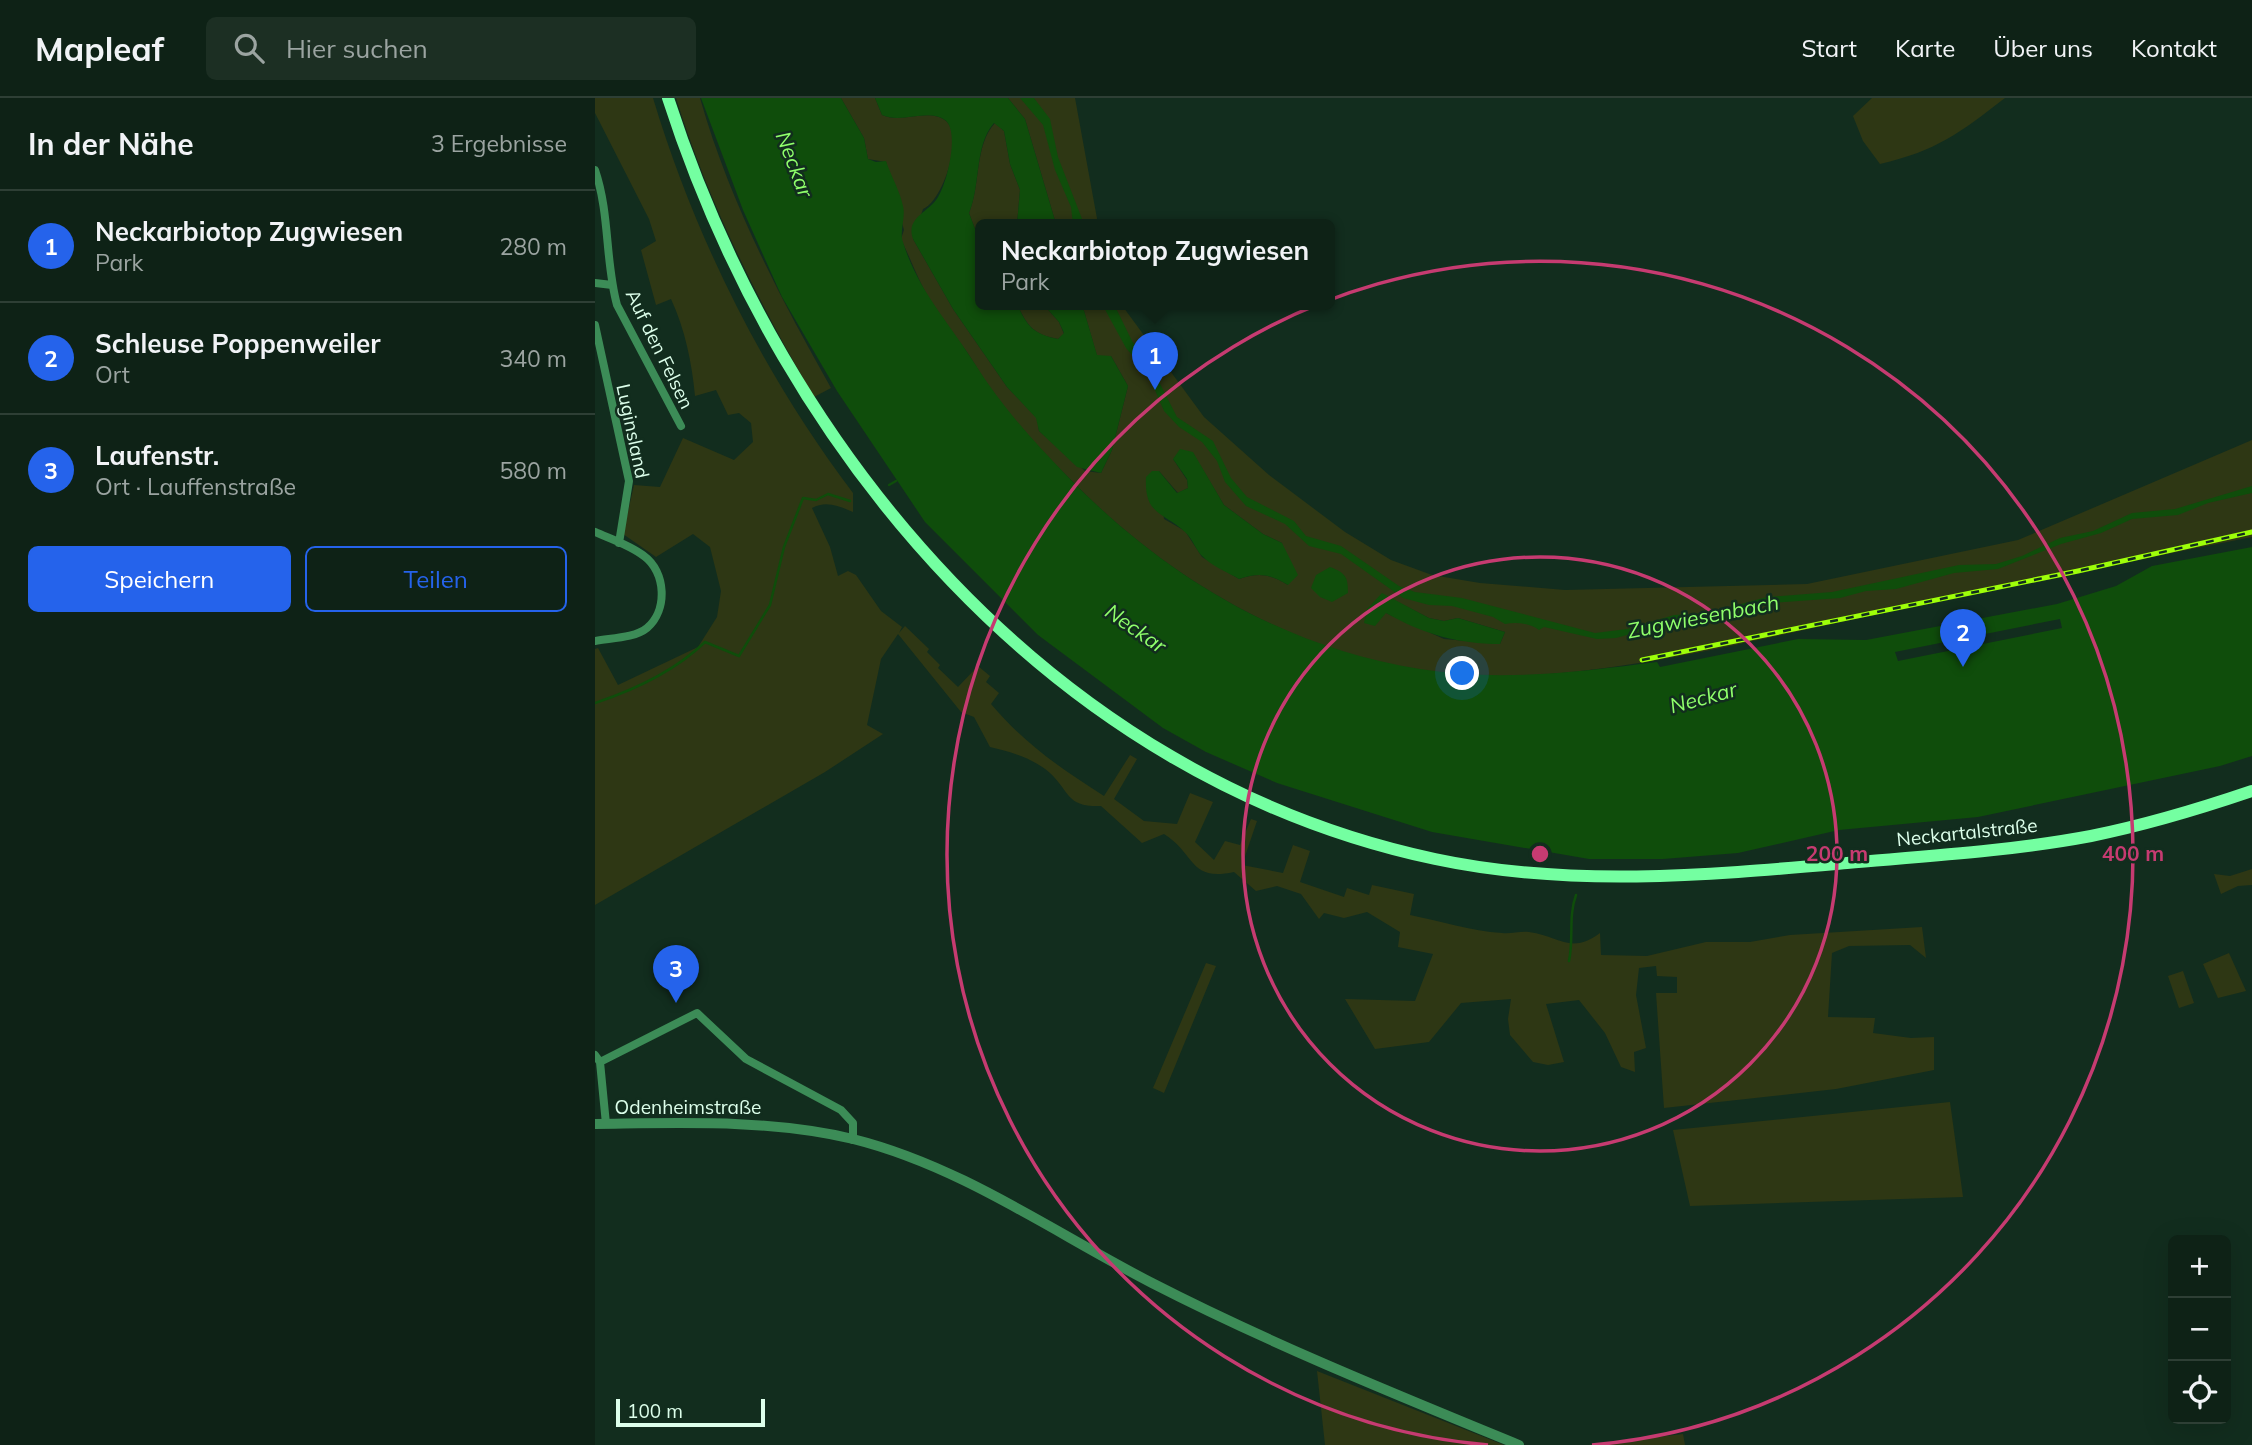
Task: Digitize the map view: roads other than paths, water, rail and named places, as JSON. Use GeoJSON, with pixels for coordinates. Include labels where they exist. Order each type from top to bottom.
{"type":"FeatureCollection","features":[{"type":"Feature","properties":{"kind":"main road","name":"Neckartalstraße"},"geometry":{"type":"LineString","coordinates":[[668,98],[729,256],[775,345],[880,503],[929,558],[1012,640],[1077,694],[1138,737],[1243,795],[1281,811],[1398,850],[1512,871],[1576,877],[1644,877],[1750,872],[2054,842],[2131,828],[2189,813],[2252,791]]}},
{"type":"Feature","properties":{"kind":"street","name":"Auf den Felsen"},"geometry":{"type":"LineString","coordinates":[[595,170],[603,193],[612,285],[617,305],[681,426]]}},
{"type":"Feature","properties":{"kind":"street","name":"Auf den Felsen"},"geometry":{"type":"LineString","coordinates":[[595,283],[612,285]]}},
{"type":"Feature","properties":{"kind":"street","name":"Luginsland"},"geometry":{"type":"LineString","coordinates":[[595,325],[598,360],[629,481],[619,543]]}},
{"type":"Feature","properties":{"kind":"street"},"geometry":{"type":"LineString","coordinates":[[595,532],[645,556],[654,567],[661,584],[661,605],[647,628],[595,641]]}},
{"type":"Feature","properties":{"kind":"street"},"geometry":{"type":"LineString","coordinates":[[600,1124],[598,1059],[697,1013],[746,1059],[841,1110],[853,1123],[853,1140]]}},
{"type":"Feature","properties":{"kind":"street","name":"Odenheimstraße"},"geometry":{"type":"LineString","coordinates":[[600,1124],[780,1126],[853,1140],[906,1155],[964,1181],[1151,1283],[1280,1346],[1519,1445]]}},
{"type":"Feature","properties":{"kind":"water","name":"Neckar"},"geometry":{"type":"Polygon","coordinates":[[[701,98],[841,98],[864,138],[868,159],[886,161],[902,200],[902,238],[917,275],[985,380],[1031,437],[1106,513],[1186,576],[1274,625],[1320,644],[1420,669],[1479,675],[1539,674],[1657,662],[1660,667],[1798,639],[1866,640],[2057,604],[2116,586],[2152,566],[2252,547],[2252,756],[2220,766],[1978,817],[1839,830],[1738,853],[1663,859],[1589,859],[1432,832],[1277,783],[1206,752],[1163,728],[1038,635],[925,522],[837,391],[782,297],[743,210],[701,98]],[[2060,619],[1895,652],[1898,661],[2062,628],[2060,619]]]}},
{"type":"Feature","properties":{"kind":"water"},"geometry":{"type":"Polygon","coordinates":[[[875,98],[1008,98],[1025,119],[1055,219],[1017,219],[1020,190],[1010,164],[1004,131],[994,123],[983,143],[969,213],[975,229],[975,310],[1020,310],[1037,332],[1058,339],[1064,333],[1048,310],[1084,310],[1097,355],[1111,356],[1128,386],[1112,450],[1101,473],[1077,467],[1039,431],[1036,418],[1007,387],[953,309],[913,239],[912,225],[934,202],[945,181],[952,146],[949,126],[945,120],[931,115],[898,118],[882,115],[875,98]]]}},
{"type":"Feature","properties":{"kind":"water"},"geometry":{"type":"Polygon","coordinates":[[[1020,98],[1034,98],[1050,119],[1058,157],[1082,219],[1072,219],[1071,207],[1055,170],[1043,125],[1020,98]]]}},
{"type":"Feature","properties":{"kind":"water","name":"Zugwiesenbach"},"geometry":{"type":"Polygon","coordinates":[[[1105,310],[1117,310],[1132,341],[1151,366],[1177,417],[1213,441],[1231,478],[1247,497],[1294,521],[1306,536],[1341,546],[1399,586],[1415,592],[1462,598],[1595,633],[1627,629],[1674,615],[1707,613],[1767,597],[1832,592],[1959,565],[1996,564],[2022,556],[2060,538],[2093,531],[2132,513],[2175,509],[2252,486],[2252,493],[2208,503],[2178,515],[2132,519],[2101,533],[2061,544],[1998,569],[1954,573],[1896,589],[1866,591],[1840,598],[1770,603],[1746,614],[1707,622],[1664,625],[1616,638],[1597,639],[1544,627],[1539,630],[1523,624],[1505,624],[1493,617],[1452,606],[1429,605],[1403,598],[1341,554],[1309,546],[1285,524],[1246,506],[1225,482],[1217,461],[1202,442],[1179,427],[1164,411],[1148,374],[1126,348],[1105,310]]]}},
{"type":"Feature","properties":{"kind":"water"},"geometry":{"type":"Polygon","coordinates":[[[1180,449],[1193,452],[1224,505],[1263,534],[1282,543],[1298,575],[1288,585],[1264,575],[1239,579],[1219,568],[1201,555],[1185,532],[1152,506],[1146,490],[1146,477],[1152,471],[1159,471],[1177,493],[1188,488],[1187,479],[1173,459],[1180,449]]]}},
{"type":"Feature","properties":{"kind":"water"},"geometry":{"type":"Polygon","coordinates":[[[1330,567],[1345,576],[1348,588],[1348,593],[1332,602],[1320,597],[1311,588],[1316,575],[1330,567]]]}},
{"type":"Feature","properties":{"kind":"water"},"geometry":{"type":"Polygon","coordinates":[[[1382,593],[1429,618],[1444,621],[1458,618],[1505,632],[1500,644],[1485,644],[1441,636],[1414,627],[1386,613],[1375,626],[1364,623],[1367,609],[1382,593]]]}},
{"type":"Feature","properties":{"kind":"waterway"},"geometry":{"type":"LineString","coordinates":[[889,485],[896,481]]}},
{"type":"Feature","properties":{"kind":"waterway"},"geometry":{"type":"LineString","coordinates":[[595,703],[653,678],[681,662],[705,642],[739,656],[770,605],[784,547],[803,498],[816,500],[828,494],[850,501]]}},
{"type":"Feature","properties":{"kind":"waterway"},"geometry":{"type":"LineString","coordinates":[[1569,961],[1572,911],[1576,895]]}},
{"type":"Feature","properties":{"kind":"railway"},"geometry":{"type":"LineString","coordinates":[[1642,660],[2078,571],[2252,532]]}},
{"type":"Feature","properties":{"kind":"place","name":"Neckarbiotop Zugwiesen"},"geometry":{"type":"Point","coordinates":[1155,390]}},
{"type":"Feature","properties":{"kind":"place","name":"Schleuse Poppenweiler"},"geometry":{"type":"Point","coordinates":[1963,667]}},
{"type":"Feature","properties":{"kind":"place","name":"Laufenstr."},"geometry":{"type":"Point","coordinates":[676,1003]}}]}
